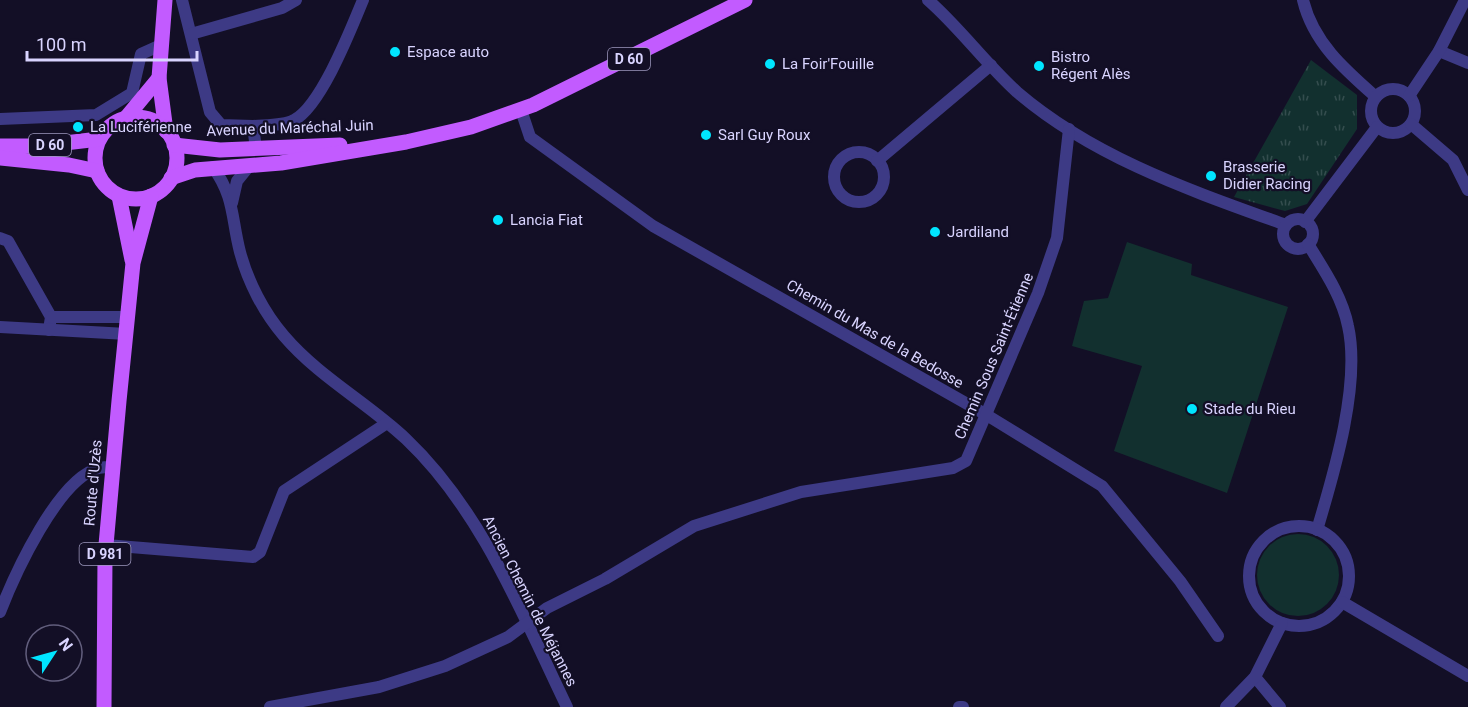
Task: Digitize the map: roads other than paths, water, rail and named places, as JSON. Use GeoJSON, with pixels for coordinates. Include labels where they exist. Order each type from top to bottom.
{"type":"FeatureCollection","features":[{"type":"Feature","properties":{"kind":"main road"},"geometry":{"type":"LineString","coordinates":[[159,78],[125,119],[106,130],[99,139],[95,160],[97,171],[102,181],[119,196],[140,199],[151,196],[163,189],[175,168],[174,145],[166,131],[159,78],[165,0]]}},
{"type":"Feature","properties":{"kind":"main road","name":"Avenue du Maréchal Juin"},"geometry":{"type":"LineString","coordinates":[[171,178],[213,167],[281,163],[471,127],[521,110],[741,3],[756,0]]}},
{"type":"Feature","properties":{"kind":"main road"},"geometry":{"type":"LineString","coordinates":[[125,119],[147,119],[166,131]]}},
{"type":"Feature","properties":{"kind":"main road","name":"D 60"},"geometry":{"type":"LineString","coordinates":[[0,146],[39,146],[99,139]]}},
{"type":"Feature","properties":{"kind":"main road","name":"Avenue du Maréchal Juin"},"geometry":{"type":"LineString","coordinates":[[174,145],[220,150],[406,141]]}},
{"type":"Feature","properties":{"kind":"main road","name":"D 60"},"geometry":{"type":"LineString","coordinates":[[0,159],[69,165],[97,171]]}},
{"type":"Feature","properties":{"kind":"main road","name":"Route d'Uzès"},"geometry":{"type":"LineString","coordinates":[[119,196],[133,263]]}},
{"type":"Feature","properties":{"kind":"main road","name":"Route d'Uzès"},"geometry":{"type":"LineString","coordinates":[[104,707],[106,545],[113,467],[133,263],[151,196]]}},
{"type":"Feature","properties":{"kind":"street"},"geometry":{"type":"LineString","coordinates":[[182,0],[210,112],[221,125],[253,126],[292,122],[306,112],[343,50],[363,0]]}},
{"type":"Feature","properties":{"kind":"street"},"geometry":{"type":"LineString","coordinates":[[191,34],[282,8],[296,0]]}},
{"type":"Feature","properties":{"kind":"street"},"geometry":{"type":"LineString","coordinates":[[928,0],[1018,92],[1069,129],[1134,166],[1286,225]]}},
{"type":"Feature","properties":{"kind":"street"},"geometry":{"type":"LineString","coordinates":[[937,0],[953,24]]}},
{"type":"Feature","properties":{"kind":"street"},"geometry":{"type":"LineString","coordinates":[[1303,0],[1309,21],[1320,41],[1351,76],[1376,97]]}},
{"type":"Feature","properties":{"kind":"street"},"geometry":{"type":"LineString","coordinates":[[1409,96],[1439,51],[1465,0]]}},
{"type":"Feature","properties":{"kind":"street"},"geometry":{"type":"LineString","coordinates":[[0,119],[96,115],[132,93],[141,54],[161,45]]}},
{"type":"Feature","properties":{"kind":"street"},"geometry":{"type":"LineString","coordinates":[[1439,51],[1468,63]]}},
{"type":"Feature","properties":{"kind":"street"},"geometry":{"type":"LineString","coordinates":[[877,161],[991,65]]}},
{"type":"Feature","properties":{"kind":"street"},"geometry":{"type":"LineString","coordinates":[[1396,89],[1409,96],[1415,110],[1411,124],[1405,130],[1390,134],[1377,127],[1370,109],[1381,92],[1396,89]]}},
{"type":"Feature","properties":{"kind":"street","name":"Chemin du Mas de la Bedosse"},"geometry":{"type":"LineString","coordinates":[[521,110],[530,137],[653,226],[985,414],[1102,486],[1180,581],[1218,636]]}},
{"type":"Feature","properties":{"kind":"street"},"geometry":{"type":"LineString","coordinates":[[1411,124],[1454,160],[1468,190]]}},
{"type":"Feature","properties":{"kind":"street"},"geometry":{"type":"LineString","coordinates":[[253,126],[256,149]]}},
{"type":"Feature","properties":{"kind":"street"},"geometry":{"type":"LineString","coordinates":[[1305,222],[1377,127]]}},
{"type":"Feature","properties":{"kind":"street","name":"Chemin Sous Saint-Étienne"},"geometry":{"type":"LineString","coordinates":[[270,707],[379,687],[445,666],[508,637],[547,608],[605,579],[694,526],[801,492],[953,468],[966,461],[1038,293],[1057,238],[1065,142],[1069,129]]}},
{"type":"Feature","properties":{"kind":"street"},"geometry":{"type":"LineString","coordinates":[[855,153],[863,153],[877,161],[883,175],[880,191],[874,197],[859,202],[851,201],[838,192],[834,174],[843,158],[855,153]]}},
{"type":"Feature","properties":{"kind":"street","name":"Ancien Chemin de Méjannes"},"geometry":{"type":"LineString","coordinates":[[232,204],[237,181],[250,165]]}},
{"type":"Feature","properties":{"kind":"street","name":"Ancien Chemin de Méjannes"},"geometry":{"type":"LineString","coordinates":[[213,167],[226,186],[232,204],[240,252],[266,310],[285,336],[306,358],[406,439],[461,503],[526,623],[567,707]]}},
{"type":"Feature","properties":{"kind":"street"},"geometry":{"type":"LineString","coordinates":[[1293,220],[1305,222],[1312,232],[1308,244],[1300,248],[1290,247],[1284,239],[1286,225],[1293,220]]}},
{"type":"Feature","properties":{"kind":"street"},"geometry":{"type":"LineString","coordinates":[[0,238],[8,241],[50,323]]}},
{"type":"Feature","properties":{"kind":"street"},"geometry":{"type":"LineString","coordinates":[[1308,244],[1334,285],[1348,327],[1352,368],[1348,400],[1317,530]]}},
{"type":"Feature","properties":{"kind":"street"},"geometry":{"type":"LineString","coordinates":[[0,327],[128,317]]}},
{"type":"Feature","properties":{"kind":"street"},"geometry":{"type":"LineString","coordinates":[[50,323],[127,334]]}},
{"type":"Feature","properties":{"kind":"street"},"geometry":{"type":"LineString","coordinates":[[106,545],[253,557],[260,552],[284,491],[387,423]]}},
{"type":"Feature","properties":{"kind":"street"},"geometry":{"type":"LineString","coordinates":[[0,612],[18,567],[57,505],[81,478],[98,468],[113,467]]}},
{"type":"Feature","properties":{"kind":"street"},"geometry":{"type":"LineString","coordinates":[[1302,526],[1317,530],[1338,544],[1348,566],[1349,579],[1342,602],[1331,615],[1316,624],[1299,626],[1282,623],[1263,609],[1251,589],[1249,574],[1252,558],[1260,545],[1279,531],[1302,526]]}},
{"type":"Feature","properties":{"kind":"street"},"geometry":{"type":"LineString","coordinates":[[1342,602],[1468,676]]}},
{"type":"Feature","properties":{"kind":"street"},"geometry":{"type":"LineString","coordinates":[[1226,707],[1255,677],[1282,623]]}},
{"type":"Feature","properties":{"kind":"street"},"geometry":{"type":"LineString","coordinates":[[1255,677],[1280,707]]}},
{"type":"Feature","properties":{"kind":"place","name":"Espace auto"},"geometry":{"type":"Point","coordinates":[395,52]}},
{"type":"Feature","properties":{"kind":"place","name":"La Foir'Fouille"},"geometry":{"type":"Point","coordinates":[770,64]}},
{"type":"Feature","properties":{"kind":"place","name":"Bistro Régent Alès"},"geometry":{"type":"Point","coordinates":[1039,66]}},
{"type":"Feature","properties":{"kind":"place","name":"La Luciférienne"},"geometry":{"type":"Point","coordinates":[78,127]}},
{"type":"Feature","properties":{"kind":"place","name":"Sarl Guy Roux"},"geometry":{"type":"Point","coordinates":[706,135]}},
{"type":"Feature","properties":{"kind":"place","name":"Brasserie Didier Racing"},"geometry":{"type":"Point","coordinates":[1211,176]}},
{"type":"Feature","properties":{"kind":"place","name":"Lancia Fiat"},"geometry":{"type":"Point","coordinates":[498,220]}},
{"type":"Feature","properties":{"kind":"place","name":"Jardiland"},"geometry":{"type":"Point","coordinates":[935,232]}},
{"type":"Feature","properties":{"kind":"place","name":"Stade du Rieu"},"geometry":{"type":"Point","coordinates":[1192,409]}}]}
